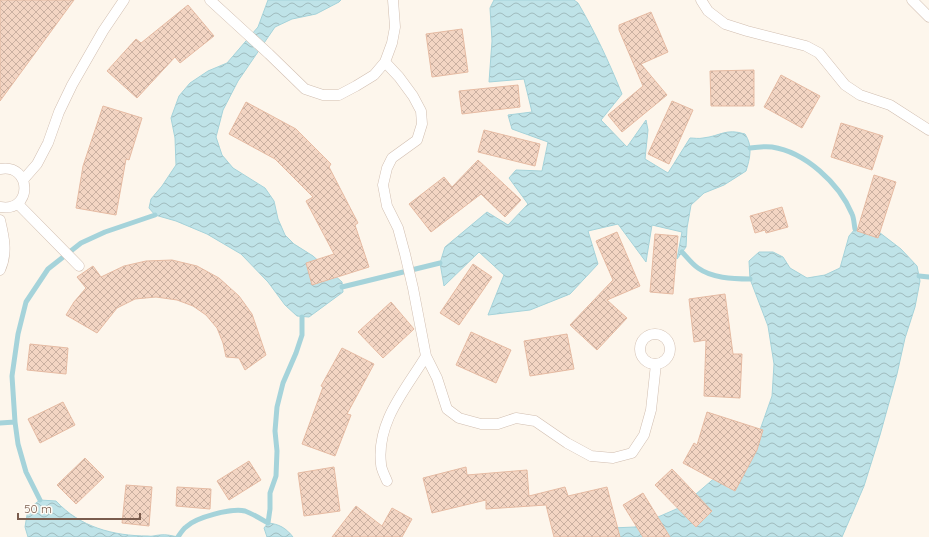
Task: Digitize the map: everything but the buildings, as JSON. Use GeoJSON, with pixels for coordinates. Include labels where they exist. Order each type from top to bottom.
{"type":"FeatureCollection","features":[{"type":"Feature","properties":{"kind":"lane"},"geometry":{"type":"LineString","coordinates":[[23,180],[37,164],[72,85],[103,31],[124,0]]}},
{"type":"Feature","properties":{"kind":"lane"},"geometry":{"type":"LineString","coordinates":[[210,0],[305,89],[323,95],[339,95],[356,86],[374,75],[385,62],[392,43],[395,26],[393,0]]}},
{"type":"Feature","properties":{"kind":"lane"},"geometry":{"type":"LineString","coordinates":[[701,0],[708,11],[725,24],[806,46],[819,53],[846,85],[860,95],[890,105],[929,130]]}},
{"type":"Feature","properties":{"kind":"lane"},"geometry":{"type":"LineString","coordinates":[[912,0],[929,17]]}},
{"type":"Feature","properties":{"kind":"lane"},"geometry":{"type":"LineString","coordinates":[[385,62],[413,96],[421,111],[422,124],[417,140],[392,158],[387,168],[383,185],[387,206],[398,228],[407,260],[426,356],[437,378],[447,409],[459,418],[481,424],[498,424],[516,418],[535,421],[567,443],[591,456],[613,458],[632,452],[644,436],[651,410],[656,364]]}},
{"type":"Feature","properties":{"kind":"lane"},"geometry":{"type":"LineString","coordinates":[[0,169],[14,171],[23,180],[25,192],[18,204],[12,207],[0,208]]}},
{"type":"Feature","properties":{"kind":"lane"},"geometry":{"type":"LineString","coordinates":[[18,204],[77,264]]}},
{"type":"Feature","properties":{"kind":"lane"},"geometry":{"type":"LineString","coordinates":[[0,220],[4,236],[5,254],[0,270]]}},
{"type":"Feature","properties":{"kind":"lane"},"geometry":{"type":"LineString","coordinates":[[388,481],[381,465],[381,443],[388,419],[399,396],[426,356]]}},
{"type":"Feature","properties":{"kind":"water"},"geometry":{"type":"Polygon","coordinates":[[[268,0],[341,0],[316,14],[292,19],[275,27],[238,81],[223,110],[216,137],[222,155],[233,168],[265,188],[274,201],[278,219],[285,235],[294,244],[313,256],[342,282],[343,292],[309,317],[297,316],[285,305],[268,282],[241,254],[207,234],[176,221],[155,215],[149,208],[151,199],[176,165],[175,138],[171,118],[179,96],[190,83],[208,71],[227,63],[258,27],[268,0]]]}},
{"type":"Feature","properties":{"kind":"water"},"geometry":{"type":"Polygon","coordinates":[[[494,0],[574,0],[578,3],[602,47],[622,94],[601,120],[627,147],[646,120],[648,130],[645,159],[668,173],[690,138],[709,137],[728,132],[745,134],[750,148],[750,157],[746,171],[724,185],[704,193],[691,205],[687,228],[686,247],[677,259],[682,232],[652,225],[646,262],[618,224],[588,231],[598,264],[570,294],[530,310],[488,315],[504,275],[479,252],[444,286],[440,263],[445,247],[487,212],[508,225],[528,204],[509,178],[516,170],[542,171],[548,142],[512,129],[508,115],[532,112],[524,79],[489,82],[492,41],[490,8],[494,0]]]}},
{"type":"Feature","properties":{"kind":"water"},"geometry":{"type":"Polygon","coordinates":[[[871,226],[901,249],[917,266],[920,281],[915,307],[905,338],[897,374],[880,435],[864,486],[842,537],[559,537],[588,529],[635,527],[681,507],[725,469],[760,430],[772,396],[774,364],[768,326],[750,279],[749,261],[759,252],[773,252],[783,257],[790,268],[807,278],[825,275],[840,268],[849,236],[855,229],[871,226]]]}},
{"type":"Feature","properties":{"kind":"water"},"geometry":{"type":"Polygon","coordinates":[[[40,500],[56,501],[65,510],[86,524],[110,532],[135,536],[165,535],[178,537],[28,537],[25,527],[28,509],[40,500]]]}},
{"type":"Feature","properties":{"kind":"water"},"geometry":{"type":"Polygon","coordinates":[[[268,523],[276,524],[282,527],[293,537],[267,537],[264,528],[268,523]]]}},
{"type":"Feature","properties":{"kind":"waterway"},"geometry":{"type":"LineString","coordinates":[[750,148],[769,147],[784,150],[797,155],[820,171],[830,180],[846,202],[853,216],[855,229]]}},
{"type":"Feature","properties":{"kind":"waterway"},"geometry":{"type":"LineString","coordinates":[[40,500],[26,472],[18,444],[15,422],[12,376],[18,334],[26,302],[48,269],[81,243],[105,232],[155,215]]}},
{"type":"Feature","properties":{"kind":"waterway"},"geometry":{"type":"LineString","coordinates":[[682,252],[696,266],[710,274],[729,278],[750,279]]}},
{"type":"Feature","properties":{"kind":"waterway"},"geometry":{"type":"LineString","coordinates":[[342,287],[440,263]]}},
{"type":"Feature","properties":{"kind":"waterway"},"geometry":{"type":"LineString","coordinates":[[919,276],[929,277]]}},
{"type":"Feature","properties":{"kind":"waterway"},"geometry":{"type":"LineString","coordinates":[[178,537],[191,523],[223,512],[239,510],[245,511],[268,523],[270,493],[276,476],[277,451],[275,431],[277,407],[283,383],[302,335],[302,317]]}},
{"type":"Feature","properties":{"kind":"waterway"},"geometry":{"type":"LineString","coordinates":[[0,423],[15,422]]}}]}
